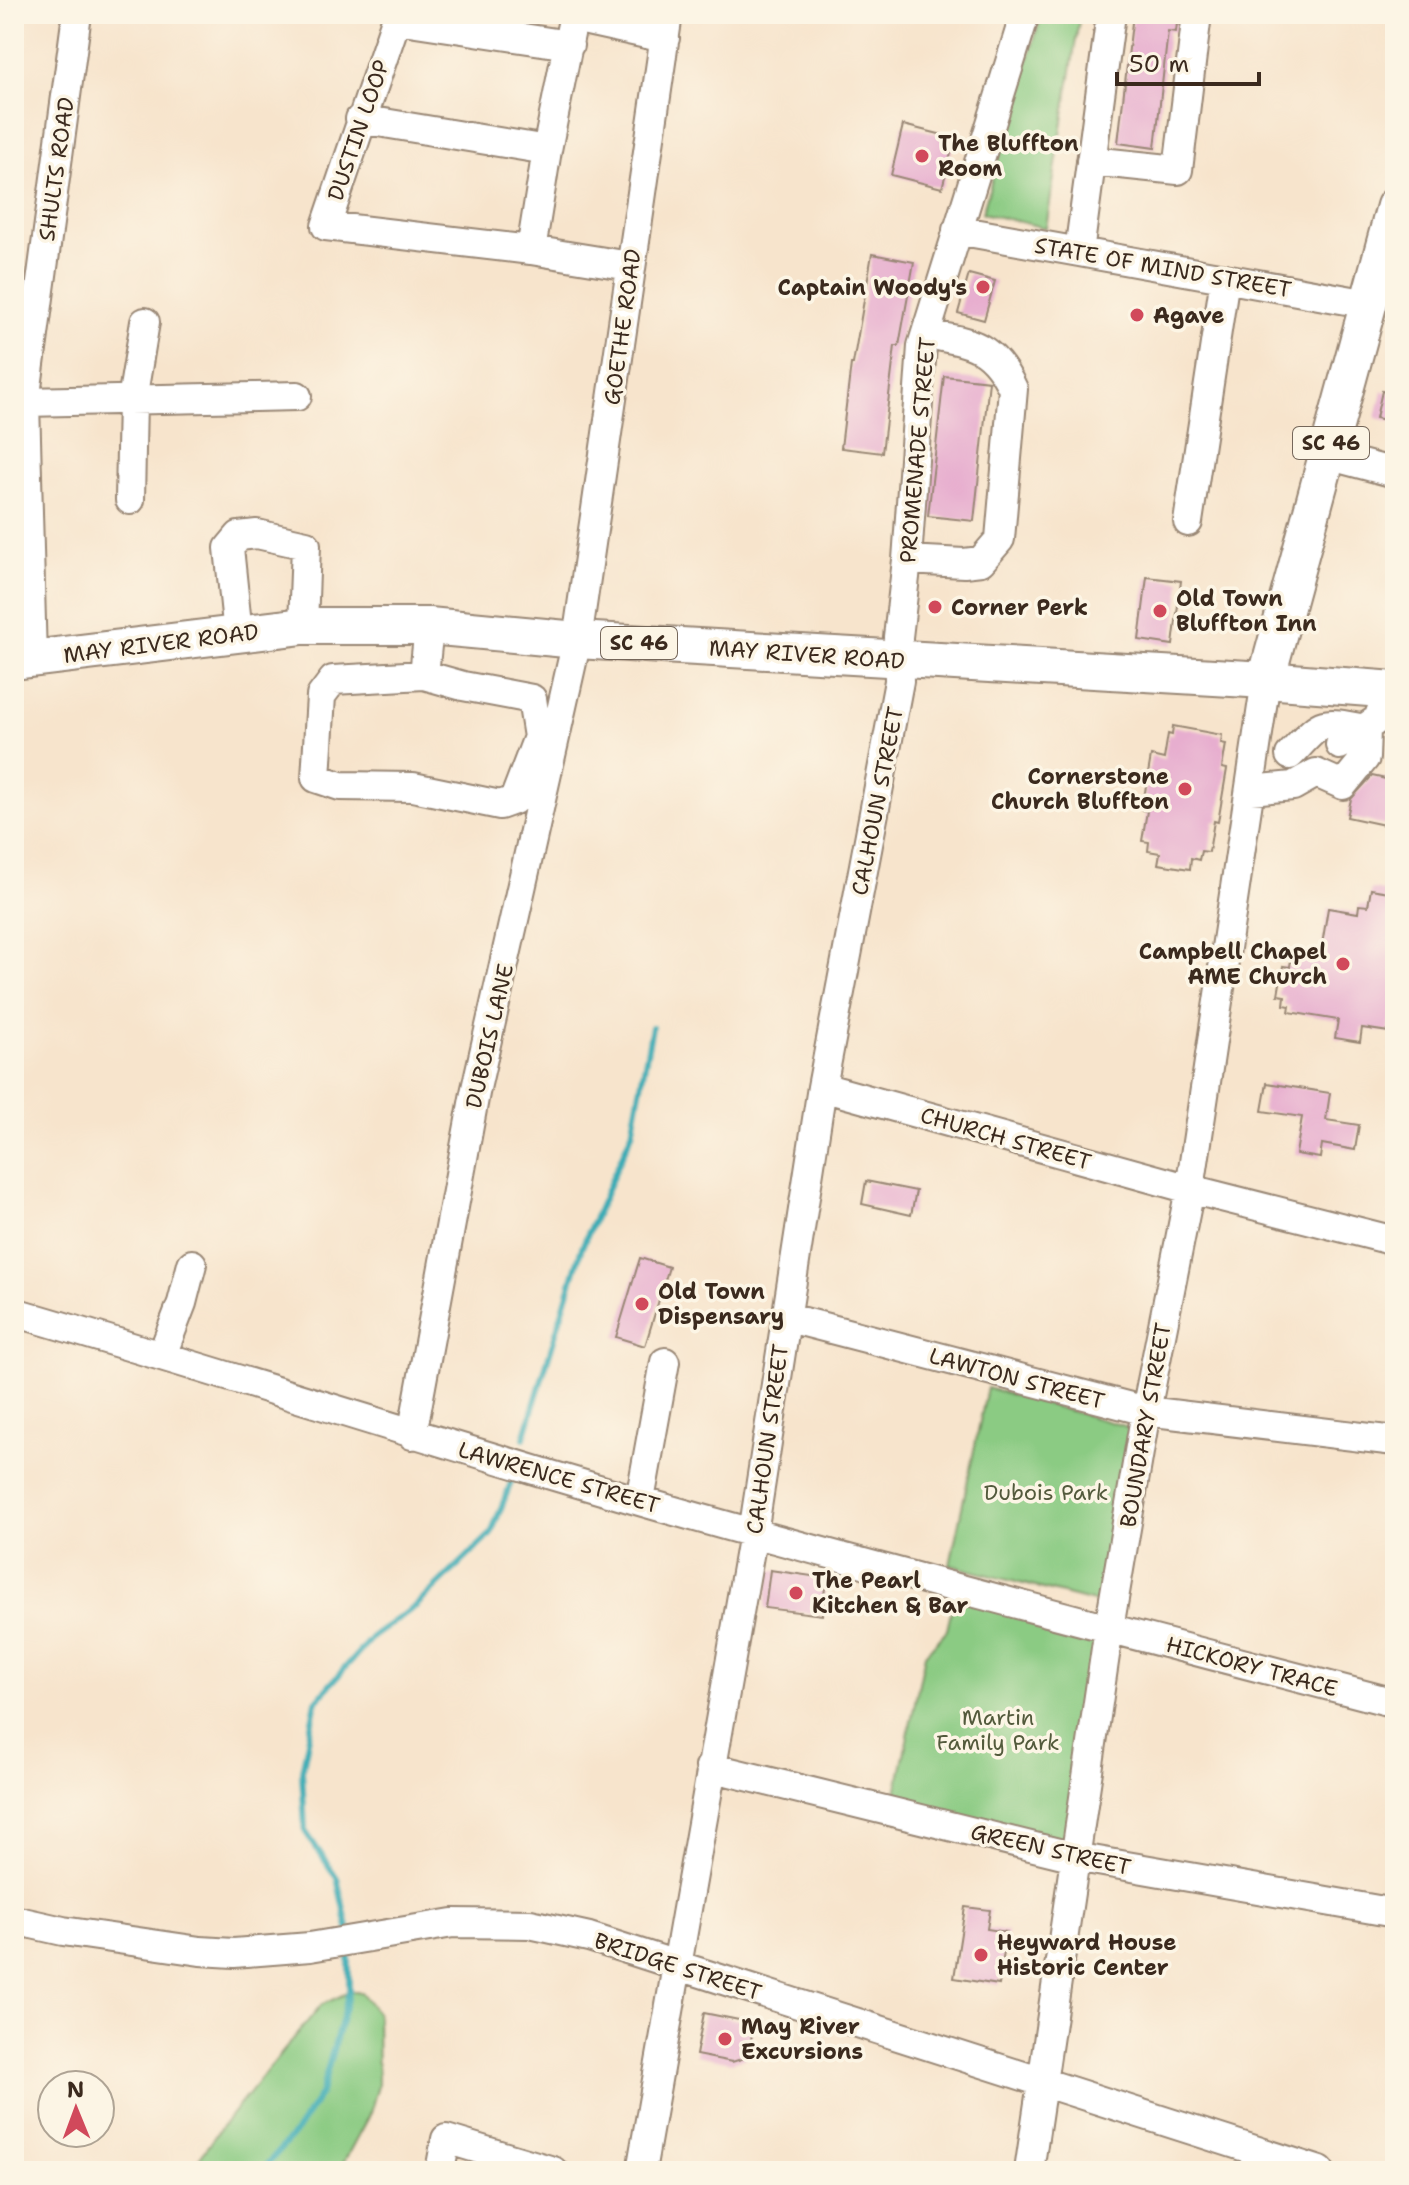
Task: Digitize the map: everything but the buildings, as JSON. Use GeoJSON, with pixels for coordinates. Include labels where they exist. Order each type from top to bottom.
{"type":"FeatureCollection","features":[{"type":"Feature","properties":{"kind":"main road","name":"SC 46"},"geometry":{"type":"LineString","coordinates":[[1266,680],[1395,206]]}},
{"type":"Feature","properties":{"kind":"main road","name":"MAY RIVER ROAD"},"geometry":{"type":"LineString","coordinates":[[23,660],[303,626],[429,626],[577,640],[1392,690]]}},
{"type":"Feature","properties":{"kind":"street","name":"SHULTS ROAD"},"geometry":{"type":"LineString","coordinates":[[23,660],[25,402],[77,14]]}},
{"type":"Feature","properties":{"kind":"street","name":"PROMENADE STREET"},"geometry":{"type":"LineString","coordinates":[[901,660],[898,637],[907,560],[922,346],[1025,14]]}},
{"type":"Feature","properties":{"kind":"street"},"geometry":{"type":"LineString","coordinates":[[1079,252],[1111,14]]}},
{"type":"Feature","properties":{"kind":"street"},"geometry":{"type":"LineString","coordinates":[[1091,161],[1178,170],[1197,14]]}},
{"type":"Feature","properties":{"kind":"street","name":"DUSTIN LOOP"},"geometry":{"type":"LineString","coordinates":[[630,266],[531,250],[326,226],[397,16],[572,26],[667,26]]}},
{"type":"Feature","properties":{"kind":"street"},"geometry":{"type":"LineString","coordinates":[[531,250],[572,26]]}},
{"type":"Feature","properties":{"kind":"street","name":"GOETHE ROAD"},"geometry":{"type":"LineString","coordinates":[[577,640],[667,26]]}},
{"type":"Feature","properties":{"kind":"street"},"geometry":{"type":"LineString","coordinates":[[360,119],[547,150]]}},
{"type":"Feature","properties":{"kind":"street","name":"STATE OF MIND STREET"},"geometry":{"type":"LineString","coordinates":[[957,230],[1369,304]]}},
{"type":"Feature","properties":{"kind":"street"},"geometry":{"type":"LineString","coordinates":[[1188,522],[1225,278]]}},
{"type":"Feature","properties":{"kind":"street"},"geometry":{"type":"LineString","coordinates":[[130,500],[132,400],[145,322]]}},
{"type":"Feature","properties":{"kind":"street"},"geometry":{"type":"LineString","coordinates":[[907,560],[981,561],[1000,539],[1013,389],[998,362],[978,345],[926,334]]}},
{"type":"Feature","properties":{"kind":"street"},"geometry":{"type":"LineString","coordinates":[[25,402],[297,396]]}},
{"type":"Feature","properties":{"kind":"street"},"geometry":{"type":"LineString","coordinates":[[1327,455],[1395,473]]}},
{"type":"Feature","properties":{"kind":"street"},"geometry":{"type":"LineString","coordinates":[[238,634],[229,548],[239,536],[257,534],[306,545],[303,626]]}},
{"type":"Feature","properties":{"kind":"street"},"geometry":{"type":"LineString","coordinates":[[424,675],[429,626]]}},
{"type":"Feature","properties":{"kind":"street","name":"DUBOIS LANE"},"geometry":{"type":"LineString","coordinates":[[412,1435],[475,1093],[577,640]]}},
{"type":"Feature","properties":{"kind":"street","name":"CALHOUN STREET"},"geometry":{"type":"LineString","coordinates":[[641,2171],[753,1533],[822,1087],[901,660]]}},
{"type":"Feature","properties":{"kind":"street"},"geometry":{"type":"LineString","coordinates":[[424,675],[532,699],[538,737],[514,800],[500,805],[413,787],[340,786],[316,778],[321,696],[333,680],[424,675]]}},
{"type":"Feature","properties":{"kind":"street","name":"BOUNDARY STREET"},"geometry":{"type":"LineString","coordinates":[[1029,2171],[1109,1628],[1146,1411],[1190,1189],[1266,680]]}},
{"type":"Feature","properties":{"kind":"street"},"geometry":{"type":"LineString","coordinates":[[1250,790],[1293,786],[1378,719],[1392,690]]}},
{"type":"Feature","properties":{"kind":"street"},"geometry":{"type":"LineString","coordinates":[[1290,755],[1319,725],[1331,723],[1366,729]]}},
{"type":"Feature","properties":{"kind":"street"},"geometry":{"type":"LineString","coordinates":[[1327,759],[1343,785],[1365,758],[1366,729]]}},
{"type":"Feature","properties":{"kind":"street"},"geometry":{"type":"LineString","coordinates":[[1255,755],[1327,759]]}},
{"type":"Feature","properties":{"kind":"street","name":"CHURCH STREET"},"geometry":{"type":"LineString","coordinates":[[822,1087],[1190,1189],[1395,1241]]}},
{"type":"Feature","properties":{"kind":"street"},"geometry":{"type":"LineString","coordinates":[[162,1355],[182,1303],[192,1264]]}},
{"type":"Feature","properties":{"kind":"street","name":"LAWRENCE STREET"},"geometry":{"type":"LineString","coordinates":[[14,1312],[162,1355],[412,1435],[753,1533],[1109,1628]]}},
{"type":"Feature","properties":{"kind":"street","name":"LAWTON STREET"},"geometry":{"type":"LineString","coordinates":[[785,1317],[1146,1411],[1395,1441]]}},
{"type":"Feature","properties":{"kind":"street"},"geometry":{"type":"LineString","coordinates":[[640,1500],[665,1362]]}},
{"type":"Feature","properties":{"kind":"street","name":"HICKORY TRACE"},"geometry":{"type":"LineString","coordinates":[[1109,1628],[1395,1703]]}},
{"type":"Feature","properties":{"kind":"street","name":"GREEN STREET"},"geometry":{"type":"LineString","coordinates":[[710,1767],[1075,1857],[1395,1913]]}},
{"type":"Feature","properties":{"kind":"street","name":"BRIDGE STREET"},"geometry":{"type":"LineString","coordinates":[[14,1920],[63,1931],[234,1953],[310,1947],[453,1923],[530,1924],[589,1937],[1320,2171]]}},
{"type":"Feature","properties":{"kind":"street"},"geometry":{"type":"LineString","coordinates":[[440,2171],[446,2139],[553,2171]]}},
{"type":"Feature","properties":{"kind":"green space"},"geometry":{"type":"Polygon","coordinates":[[[1042,14],[1080,14],[1046,228],[982,213],[1042,14]]]}},
{"type":"Feature","properties":{"kind":"green space","name":"Dubois Park"},"geometry":{"type":"Polygon","coordinates":[[[987,1388],[1139,1430],[1105,1605],[950,1565],[987,1388]]]}},
{"type":"Feature","properties":{"kind":"green space","name":"Martin Family Park"},"geometry":{"type":"Polygon","coordinates":[[[954,1599],[1100,1636],[1069,1846],[894,1803],[925,1654],[947,1630],[954,1599]]]}},
{"type":"Feature","properties":{"kind":"green space"},"geometry":{"type":"Polygon","coordinates":[[[349,1992],[361,1992],[377,2013],[378,2085],[370,2113],[339,2171],[190,2171],[222,2126],[321,2005],[349,1992]]]}},
{"type":"Feature","properties":{"kind":"waterway"},"geometry":{"type":"LineString","coordinates":[[524,1438],[582,1247],[632,1133],[652,1027]]}},
{"type":"Feature","properties":{"kind":"waterway"},"geometry":{"type":"LineString","coordinates":[[349,1932],[337,1878],[305,1831],[302,1771],[316,1701],[372,1637],[416,1606],[491,1534],[515,1472]]}},
{"type":"Feature","properties":{"kind":"waterway"},"geometry":{"type":"LineString","coordinates":[[261,2171],[294,2134],[321,2093],[349,1992],[349,1947]]}},
{"type":"Feature","properties":{"kind":"place","name":"The Bluffton Room"},"geometry":{"type":"Point","coordinates":[922,156]}},
{"type":"Feature","properties":{"kind":"place","name":"Captain Woody's"},"geometry":{"type":"Point","coordinates":[983,287]}},
{"type":"Feature","properties":{"kind":"place","name":"Agave"},"geometry":{"type":"Point","coordinates":[1137,315]}},
{"type":"Feature","properties":{"kind":"place","name":"Corner Perk"},"geometry":{"type":"Point","coordinates":[935,607]}},
{"type":"Feature","properties":{"kind":"place","name":"Old Town Bluffton Inn"},"geometry":{"type":"Point","coordinates":[1160,611]}},
{"type":"Feature","properties":{"kind":"place","name":"Cornerstone Church Bluffton"},"geometry":{"type":"Point","coordinates":[1185,789]}},
{"type":"Feature","properties":{"kind":"place","name":"Campbell Chapel AME Church"},"geometry":{"type":"Point","coordinates":[1343,964]}},
{"type":"Feature","properties":{"kind":"place","name":"Old Town Dispensary"},"geometry":{"type":"Point","coordinates":[642,1304]}},
{"type":"Feature","properties":{"kind":"place","name":"The Pearl Kitchen & Bar"},"geometry":{"type":"Point","coordinates":[796,1593]}},
{"type":"Feature","properties":{"kind":"place","name":"Heyward House Historic Center"},"geometry":{"type":"Point","coordinates":[981,1955]}},
{"type":"Feature","properties":{"kind":"place","name":"May River Excursions"},"geometry":{"type":"Point","coordinates":[725,2039]}}]}
